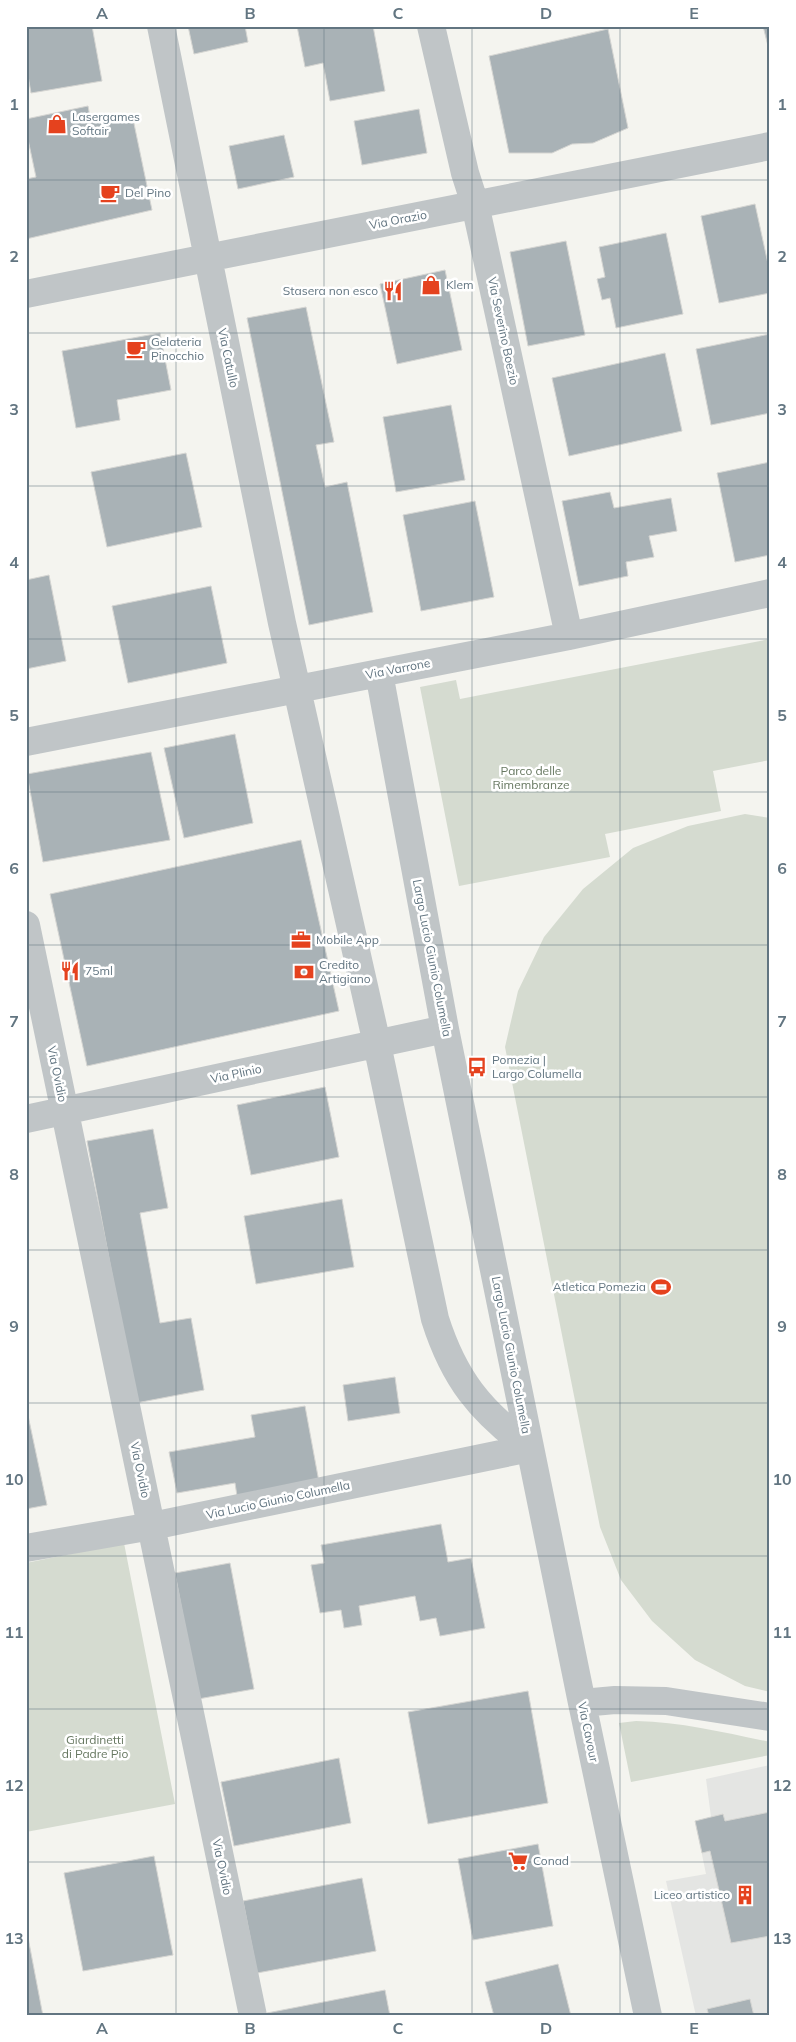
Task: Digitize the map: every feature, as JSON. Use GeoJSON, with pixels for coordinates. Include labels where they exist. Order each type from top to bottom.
{"type":"FeatureCollection","features":[{"type":"Feature","properties":{"kind":"street","name":"Via Catullo"},"geometry":{"type":"LineString","coordinates":[[161,26],[280,613],[297,688]]}},
{"type":"Feature","properties":{"kind":"street","name":"Via Severino Boezio"},"geometry":{"type":"LineString","coordinates":[[432,26],[464,173],[475,204],[568,636]]}},
{"type":"Feature","properties":{"kind":"street","name":"Via Orazio"},"geometry":{"type":"LineString","coordinates":[[26,294],[770,146]]}},
{"type":"Feature","properties":{"kind":"street","name":"Via Varrone"},"geometry":{"type":"LineString","coordinates":[[26,742],[568,636],[770,593]]}},
{"type":"Feature","properties":{"kind":"street","name":"Largo Lucio Giunio Columella"},"geometry":{"type":"LineString","coordinates":[[379,673],[445,1029],[530,1448]]}},
{"type":"Feature","properties":{"kind":"street","name":"Largo Lucio Giunio Columella"},"geometry":{"type":"LineString","coordinates":[[297,688],[435,1319],[450,1360],[471,1394],[499,1425],[530,1448]]}},
{"type":"Feature","properties":{"kind":"street","name":"Via Ovidio"},"geometry":{"type":"LineString","coordinates":[[26,925],[253,2016]]}},
{"type":"Feature","properties":{"kind":"street","name":"Via Plinio"},"geometry":{"type":"LineString","coordinates":[[26,1119],[445,1029]]}},
{"type":"Feature","properties":{"kind":"street","name":"Via Lucio Giunio Columella"},"geometry":{"type":"LineString","coordinates":[[26,1548],[152,1526],[530,1448]]}},
{"type":"Feature","properties":{"kind":"street","name":"Via Cavour"},"geometry":{"type":"LineString","coordinates":[[530,1448],[648,2016]]}},
{"type":"Feature","properties":{"kind":"street"},"geometry":{"type":"LineString","coordinates":[[582,1703],[615,1700],[666,1701],[770,1717]]}},
{"type":"Feature","properties":{"kind":"shaded area"},"geometry":{"type":"Polygon","coordinates":[[[770,1765],[770,2016],[696,2016],[666,1881],[706,1874],[695,1821],[711,1817],[706,1779],[770,1765]]]}},
{"type":"Feature","properties":{"kind":"green space","name":"Parco delle Rimembranze"},"geometry":{"type":"Polygon","coordinates":[[[770,639],[770,760],[713,771],[721,811],[605,834],[610,857],[459,886],[420,687],[456,680],[460,699],[770,639]]]}},
{"type":"Feature","properties":{"kind":"green space","name":"Atletica Pomezia"},"geometry":{"type":"Polygon","coordinates":[[[745,814],[770,818],[770,1692],[745,1686],[695,1660],[652,1621],[621,1580],[600,1527],[505,1047],[518,991],[544,937],[583,889],[633,848],[688,826],[745,814]]]}},
{"type":"Feature","properties":{"kind":"green space","name":"Giardinetti di Padre Pio"},"geometry":{"type":"Polygon","coordinates":[[[124,1543],[175,1804],[26,1832],[26,1563],[124,1543]]]}},
{"type":"Feature","properties":{"kind":"green space"},"geometry":{"type":"Polygon","coordinates":[[[636,1721],[687,1726],[770,1742],[770,1755],[631,1782],[619,1723],[636,1721]]]}},
{"type":"Feature","properties":{"kind":"building"},"geometry":{"type":"Polygon","coordinates":[[[26,26],[92,26],[102,81],[31,93],[26,64],[26,26]]]}},
{"type":"Feature","properties":{"kind":"building"},"geometry":{"type":"Polygon","coordinates":[[[188,26],[245,26],[248,42],[194,54],[188,26]]]}},
{"type":"Feature","properties":{"kind":"building"},"geometry":{"type":"Polygon","coordinates":[[[297,26],[373,26],[385,91],[330,101],[323,63],[305,67],[297,26]]]}},
{"type":"Feature","properties":{"kind":"building"},"geometry":{"type":"Polygon","coordinates":[[[763,26],[770,26],[770,54],[763,26]]]}},
{"type":"Feature","properties":{"kind":"building"},"geometry":{"type":"Polygon","coordinates":[[[608,29],[628,128],[593,143],[572,144],[552,153],[509,153],[489,56],[608,29]]]}},
{"type":"Feature","properties":{"kind":"building"},"geometry":{"type":"Polygon","coordinates":[[[88,106],[91,122],[132,114],[152,210],[26,239],[26,179],[36,177],[26,130],[26,119],[88,106]]]}},
{"type":"Feature","properties":{"kind":"building"},"geometry":{"type":"Polygon","coordinates":[[[419,109],[427,153],[362,165],[354,121],[419,109]]]}},
{"type":"Feature","properties":{"kind":"building"},"geometry":{"type":"Polygon","coordinates":[[[284,135],[294,177],[238,189],[229,146],[284,135]]]}},
{"type":"Feature","properties":{"kind":"building"},"geometry":{"type":"Polygon","coordinates":[[[755,204],[770,273],[770,293],[719,303],[701,216],[755,204]]]}},
{"type":"Feature","properties":{"kind":"building"},"geometry":{"type":"Polygon","coordinates":[[[666,233],[683,314],[616,328],[610,298],[602,300],[597,279],[605,277],[599,247],[666,233]]]}},
{"type":"Feature","properties":{"kind":"building"},"geometry":{"type":"Polygon","coordinates":[[[566,241],[585,335],[528,346],[510,252],[566,241]]]}},
{"type":"Feature","properties":{"kind":"building"},"geometry":{"type":"Polygon","coordinates":[[[445,270],[462,350],[397,364],[380,284],[445,270]]]}},
{"type":"Feature","properties":{"kind":"building"},"geometry":{"type":"Polygon","coordinates":[[[306,307],[334,442],[316,445],[325,487],[347,482],[373,612],[309,625],[247,318],[306,307]]]}},
{"type":"Feature","properties":{"kind":"building"},"geometry":{"type":"Polygon","coordinates":[[[160,333],[171,390],[117,400],[120,420],[76,428],[62,351],[160,333]]]}},
{"type":"Feature","properties":{"kind":"building"},"geometry":{"type":"Polygon","coordinates":[[[770,334],[770,413],[711,425],[696,349],[770,334]]]}},
{"type":"Feature","properties":{"kind":"building"},"geometry":{"type":"Polygon","coordinates":[[[665,353],[682,431],[569,456],[552,378],[665,353]]]}},
{"type":"Feature","properties":{"kind":"building"},"geometry":{"type":"Polygon","coordinates":[[[451,405],[465,480],[396,492],[383,417],[451,405]]]}},
{"type":"Feature","properties":{"kind":"building"},"geometry":{"type":"Polygon","coordinates":[[[186,453],[202,527],[107,547],[91,472],[186,453]]]}},
{"type":"Feature","properties":{"kind":"building"},"geometry":{"type":"Polygon","coordinates":[[[770,462],[770,555],[735,562],[717,473],[770,462]]]}},
{"type":"Feature","properties":{"kind":"building"},"geometry":{"type":"Polygon","coordinates":[[[610,492],[614,508],[671,498],[677,531],[649,536],[654,557],[626,562],[628,576],[579,586],[562,501],[610,492]]]}},
{"type":"Feature","properties":{"kind":"building"},"geometry":{"type":"Polygon","coordinates":[[[475,501],[494,597],[421,611],[403,515],[475,501]]]}},
{"type":"Feature","properties":{"kind":"building"},"geometry":{"type":"Polygon","coordinates":[[[49,575],[66,661],[26,669],[26,580],[49,575]]]}},
{"type":"Feature","properties":{"kind":"building"},"geometry":{"type":"Polygon","coordinates":[[[211,586],[227,663],[128,683],[112,606],[211,586]]]}},
{"type":"Feature","properties":{"kind":"building"},"geometry":{"type":"Polygon","coordinates":[[[235,734],[253,823],[184,838],[164,748],[235,734]]]}},
{"type":"Feature","properties":{"kind":"building"},"geometry":{"type":"Polygon","coordinates":[[[151,752],[170,840],[43,862],[27,774],[151,752]]]}},
{"type":"Feature","properties":{"kind":"building"},"geometry":{"type":"Polygon","coordinates":[[[301,840],[339,1011],[87,1066],[50,894],[301,840]]]}},
{"type":"Feature","properties":{"kind":"building"},"geometry":{"type":"Polygon","coordinates":[[[325,1087],[339,1157],[251,1175],[237,1105],[325,1087]]]}},
{"type":"Feature","properties":{"kind":"building"},"geometry":{"type":"Polygon","coordinates":[[[153,1129],[168,1208],[140,1213],[160,1323],[191,1318],[204,1390],[136,1403],[87,1141],[153,1129]]]}},
{"type":"Feature","properties":{"kind":"building"},"geometry":{"type":"Polygon","coordinates":[[[342,1199],[354,1267],[256,1284],[244,1216],[342,1199]]]}},
{"type":"Feature","properties":{"kind":"building"},"geometry":{"type":"Polygon","coordinates":[[[395,1377],[400,1413],[348,1421],[343,1385],[395,1377]]]}},
{"type":"Feature","properties":{"kind":"building"},"geometry":{"type":"Polygon","coordinates":[[[26,1406],[47,1505],[26,1509],[26,1406]]]}},
{"type":"Feature","properties":{"kind":"building"},"geometry":{"type":"Polygon","coordinates":[[[305,1406],[319,1482],[237,1496],[235,1483],[177,1493],[169,1452],[255,1437],[251,1415],[305,1406]]]}},
{"type":"Feature","properties":{"kind":"building"},"geometry":{"type":"Polygon","coordinates":[[[441,1524],[448,1562],[471,1558],[485,1628],[440,1636],[436,1618],[420,1621],[415,1596],[359,1606],[362,1625],[344,1628],[341,1610],[320,1613],[311,1565],[324,1563],[321,1545],[441,1524]]]}},
{"type":"Feature","properties":{"kind":"building"},"geometry":{"type":"Polygon","coordinates":[[[230,1563],[254,1689],[198,1699],[175,1573],[230,1563]]]}},
{"type":"Feature","properties":{"kind":"building"},"geometry":{"type":"Polygon","coordinates":[[[528,1691],[548,1803],[428,1824],[408,1712],[528,1691]]]}},
{"type":"Feature","properties":{"kind":"building"},"geometry":{"type":"Polygon","coordinates":[[[339,1758],[351,1823],[234,1846],[221,1782],[339,1758]]]}},
{"type":"Feature","properties":{"kind":"building","name":"Liceo artistico"},"geometry":{"type":"Polygon","coordinates":[[[770,1812],[770,1936],[731,1943],[710,1851],[702,1853],[695,1821],[723,1814],[725,1821],[770,1812]]]}},
{"type":"Feature","properties":{"kind":"building"},"geometry":{"type":"Polygon","coordinates":[[[538,1844],[553,1926],[473,1940],[458,1859],[538,1844]]]}},
{"type":"Feature","properties":{"kind":"building"},"geometry":{"type":"Polygon","coordinates":[[[154,1856],[173,1955],[83,1971],[64,1873],[154,1856]]]}},
{"type":"Feature","properties":{"kind":"building"},"geometry":{"type":"Polygon","coordinates":[[[362,1878],[376,1951],[257,1973],[243,1901],[362,1878]]]}},
{"type":"Feature","properties":{"kind":"building"},"geometry":{"type":"Polygon","coordinates":[[[26,1927],[43,2016],[26,2016],[26,1927]]]}},
{"type":"Feature","properties":{"kind":"building"},"geometry":{"type":"Polygon","coordinates":[[[558,1964],[571,2016],[494,2016],[485,1982],[558,1964]]]}},
{"type":"Feature","properties":{"kind":"building"},"geometry":{"type":"Polygon","coordinates":[[[385,1990],[390,2016],[268,2016],[267,2013],[385,1990]]]}},
{"type":"Feature","properties":{"kind":"building"},"geometry":{"type":"Polygon","coordinates":[[[750,1999],[754,2016],[709,2016],[707,2009],[750,1999]]]}},
{"type":"Feature","properties":{"kind":"place","name":"Lasergames Softair"},"geometry":{"type":"Point","coordinates":[57,124]}},
{"type":"Feature","properties":{"kind":"place","name":"Del Pino"},"geometry":{"type":"Point","coordinates":[110,193]}},
{"type":"Feature","properties":{"kind":"place","name":"Klem"},"geometry":{"type":"Point","coordinates":[431,285]}},
{"type":"Feature","properties":{"kind":"place","name":"Stasera non esco"},"geometry":{"type":"Point","coordinates":[393,291]}},
{"type":"Feature","properties":{"kind":"place","name":"Gelateria Pinocchio"},"geometry":{"type":"Point","coordinates":[136,349]}},
{"type":"Feature","properties":{"kind":"place","name":"Mobile App"},"geometry":{"type":"Point","coordinates":[301,940]}},
{"type":"Feature","properties":{"kind":"place","name":"75ml"},"geometry":{"type":"Point","coordinates":[70,971]}},
{"type":"Feature","properties":{"kind":"place","name":"Credito Artigiano"},"geometry":{"type":"Point","coordinates":[304,972]}},
{"type":"Feature","properties":{"kind":"place","name":"Pomezia | Largo Columella"},"geometry":{"type":"Point","coordinates":[477,1067]}},
{"type":"Feature","properties":{"kind":"place","name":"Atletica Pomezia"},"geometry":{"type":"Point","coordinates":[661,1287]}},
{"type":"Feature","properties":{"kind":"place","name":"Conad"},"geometry":{"type":"Point","coordinates":[518,1861]}},
{"type":"Feature","properties":{"kind":"place","name":"Liceo artistico"},"geometry":{"type":"Point","coordinates":[745,1895]}}]}
